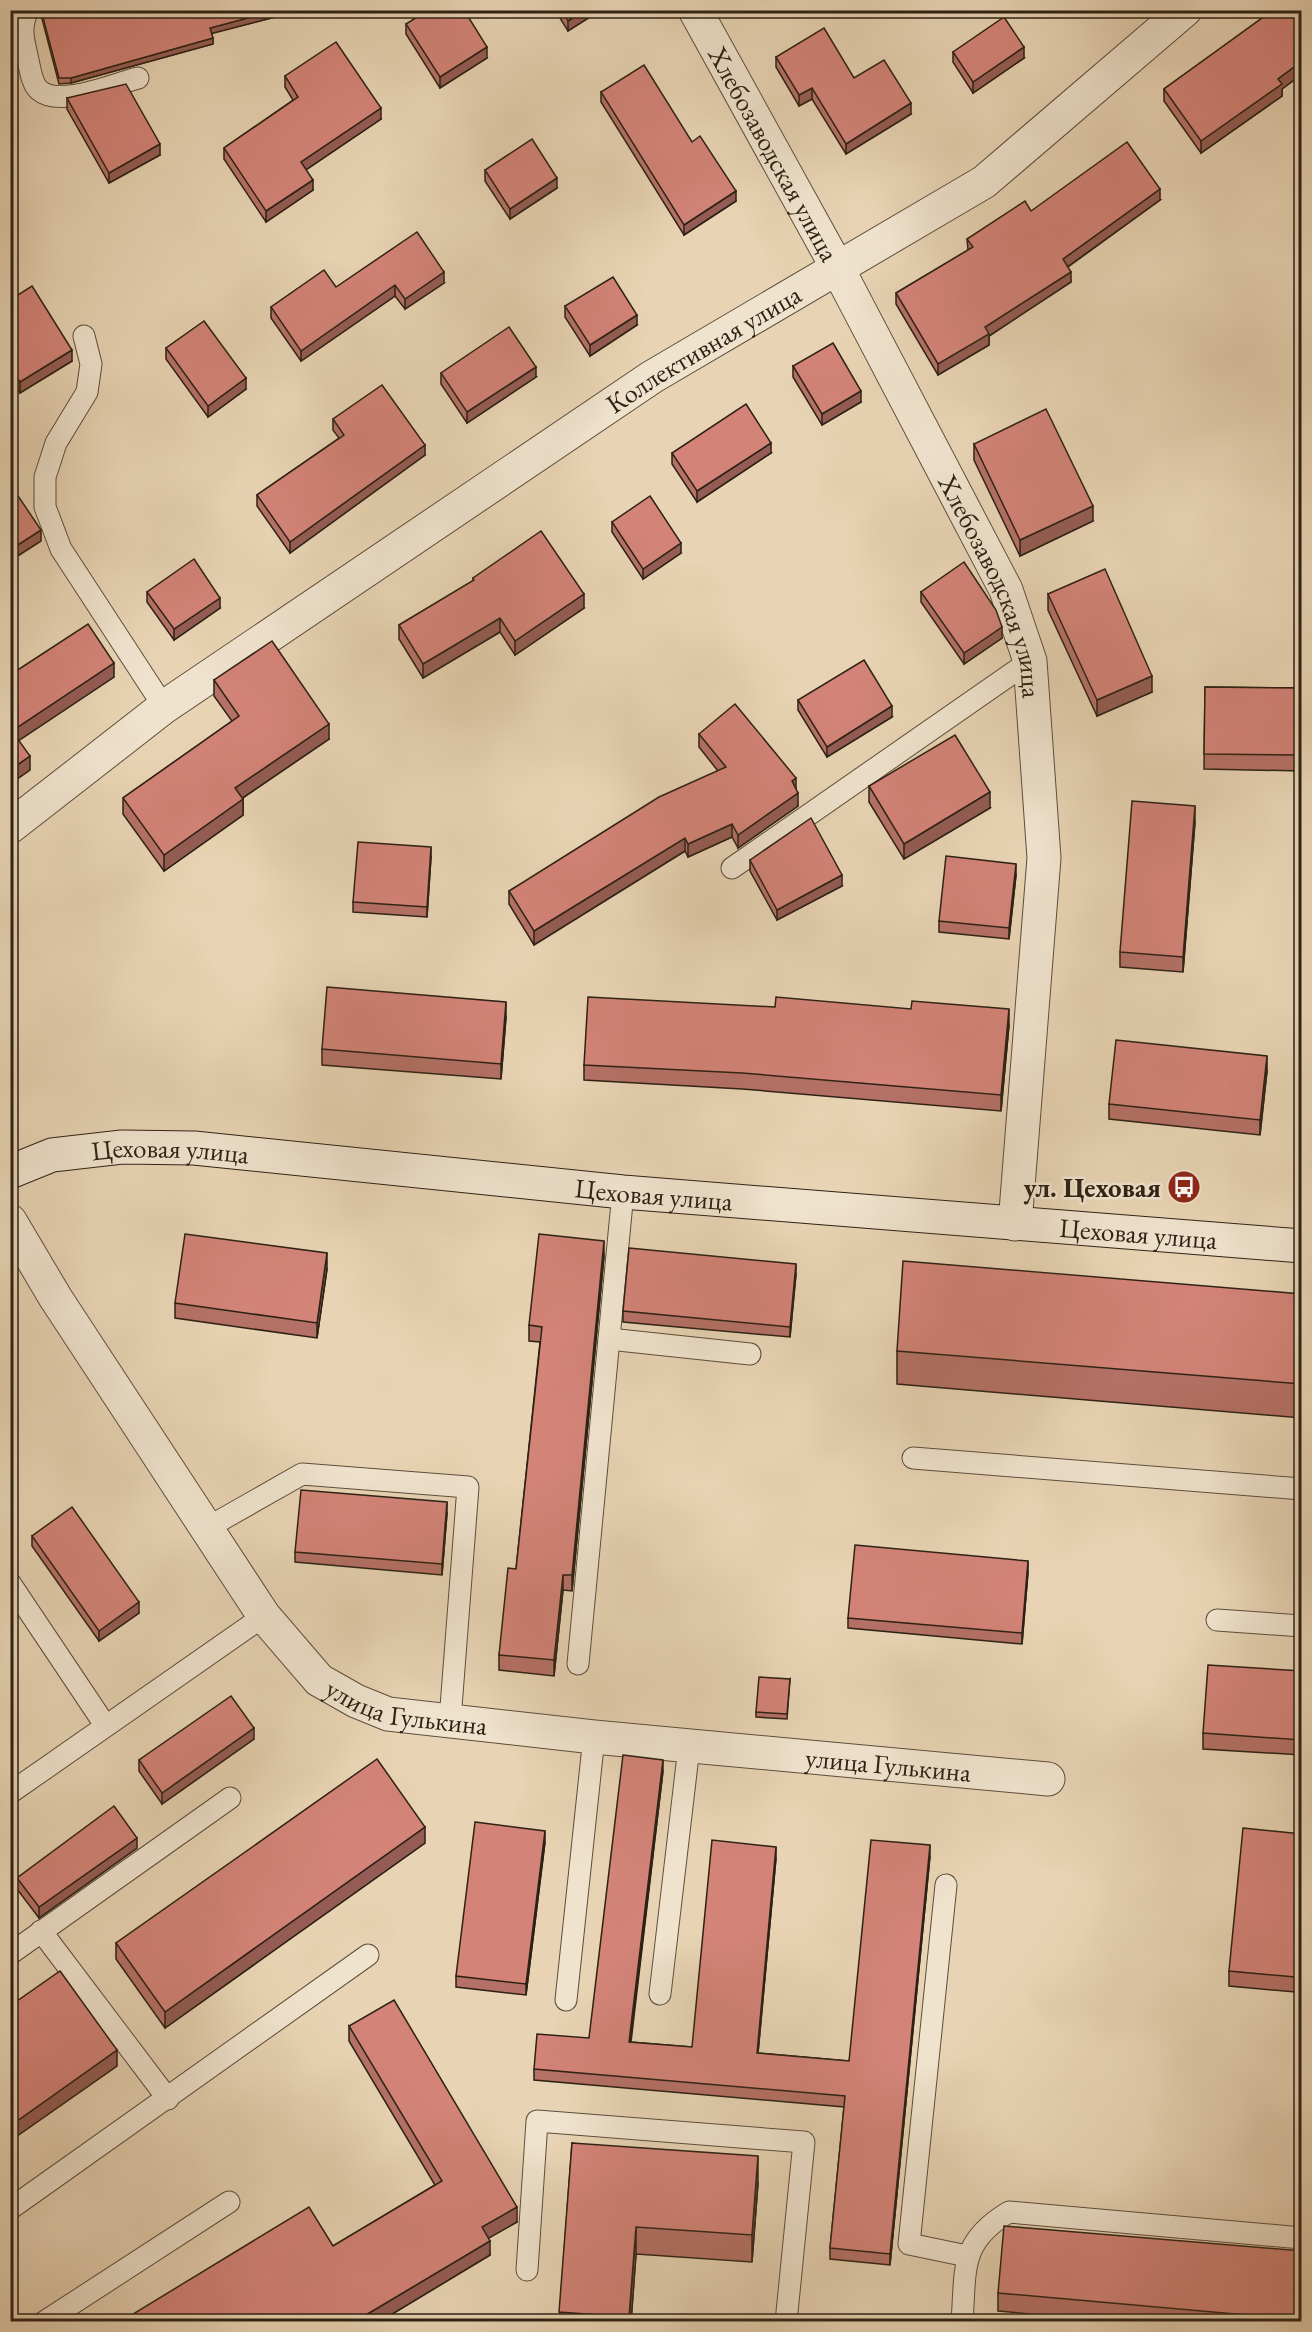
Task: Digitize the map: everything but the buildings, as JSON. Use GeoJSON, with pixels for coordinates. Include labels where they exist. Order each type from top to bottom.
{"type":"FeatureCollection","features":[{"type":"Feature","properties":{"kind":"street","name":"Хлебозаводская улица"},"geometry":{"type":"LineString","coordinates":[[695,10],[838,269],[1006,590],[1030,661],[1044,858],[1015,1224]]}},
{"type":"Feature","properties":{"kind":"street","name":"Коллективная улица"},"geometry":{"type":"LineString","coordinates":[[164,707],[652,377],[984,182],[1185,10]]}},
{"type":"Feature","properties":{"kind":"street"},"geometry":{"type":"LineString","coordinates":[[10,827],[164,707]]}},
{"type":"Feature","properties":{"kind":"street","name":"Цеховая улица"},"geometry":{"type":"LineString","coordinates":[[10,1172],[52,1155],[122,1147],[194,1148],[623,1192],[1302,1246]]}},
{"type":"Feature","properties":{"kind":"street","name":"улица Гулькина"},"geometry":{"type":"LineString","coordinates":[[10,1221],[55,1297],[264,1616],[319,1680],[356,1701],[388,1714],[689,1747],[1048,1779]]}},
{"type":"Feature","properties":{"kind":"lane"},"geometry":{"type":"LineString","coordinates":[[28,10],[21,25],[30,71],[38,90],[54,98],[77,95],[138,78]]}},
{"type":"Feature","properties":{"kind":"lane"},"geometry":{"type":"LineString","coordinates":[[84,336],[91,364],[87,392],[56,443],[45,477],[45,507],[61,549],[164,707]]}},
{"type":"Feature","properties":{"kind":"lane"},"geometry":{"type":"LineString","coordinates":[[732,868],[1030,661]]}},
{"type":"Feature","properties":{"kind":"lane"},"geometry":{"type":"LineString","coordinates":[[578,1664],[623,1192]]}},
{"type":"Feature","properties":{"kind":"lane"},"geometry":{"type":"LineString","coordinates":[[609,1339],[750,1353]]}},
{"type":"Feature","properties":{"kind":"lane"},"geometry":{"type":"LineString","coordinates":[[914,1458],[1302,1489]]}},
{"type":"Feature","properties":{"kind":"lane"},"geometry":{"type":"LineString","coordinates":[[207,1528],[302,1474],[468,1487],[450,1720]]}},
{"type":"Feature","properties":{"kind":"lane"},"geometry":{"type":"LineString","coordinates":[[10,1583],[105,1725]]}},
{"type":"Feature","properties":{"kind":"lane"},"geometry":{"type":"LineString","coordinates":[[10,1793],[264,1616]]}},
{"type":"Feature","properties":{"kind":"lane"},"geometry":{"type":"LineString","coordinates":[[1217,1620],[1302,1626]]}},
{"type":"Feature","properties":{"kind":"lane"},"geometry":{"type":"LineString","coordinates":[[566,2000],[594,1737]]}},
{"type":"Feature","properties":{"kind":"lane"},"geometry":{"type":"LineString","coordinates":[[660,1994],[689,1747]]}},
{"type":"Feature","properties":{"kind":"lane"},"geometry":{"type":"LineString","coordinates":[[10,1954],[230,1798]]}},
{"type":"Feature","properties":{"kind":"lane"},"geometry":{"type":"LineString","coordinates":[[946,1886],[909,2244],[967,2256]]}},
{"type":"Feature","properties":{"kind":"lane"},"geometry":{"type":"LineString","coordinates":[[41,1930],[168,2099]]}},
{"type":"Feature","properties":{"kind":"lane"},"geometry":{"type":"LineString","coordinates":[[10,2209],[368,1955]]}},
{"type":"Feature","properties":{"kind":"lane"},"geometry":{"type":"LineString","coordinates":[[526,2270],[537,2121],[804,2142],[786,2322]]}},
{"type":"Feature","properties":{"kind":"lane"},"geometry":{"type":"LineString","coordinates":[[44,2322],[229,2202]]}},
{"type":"Feature","properties":{"kind":"lane"},"geometry":{"type":"LineString","coordinates":[[962,2322],[967,2256],[988,2225],[1009,2212],[1302,2238]]}},
{"type":"Feature","properties":{"kind":"place","name":"ул. Цеховая"},"geometry":{"type":"Point","coordinates":[1184,1187]}}]}
